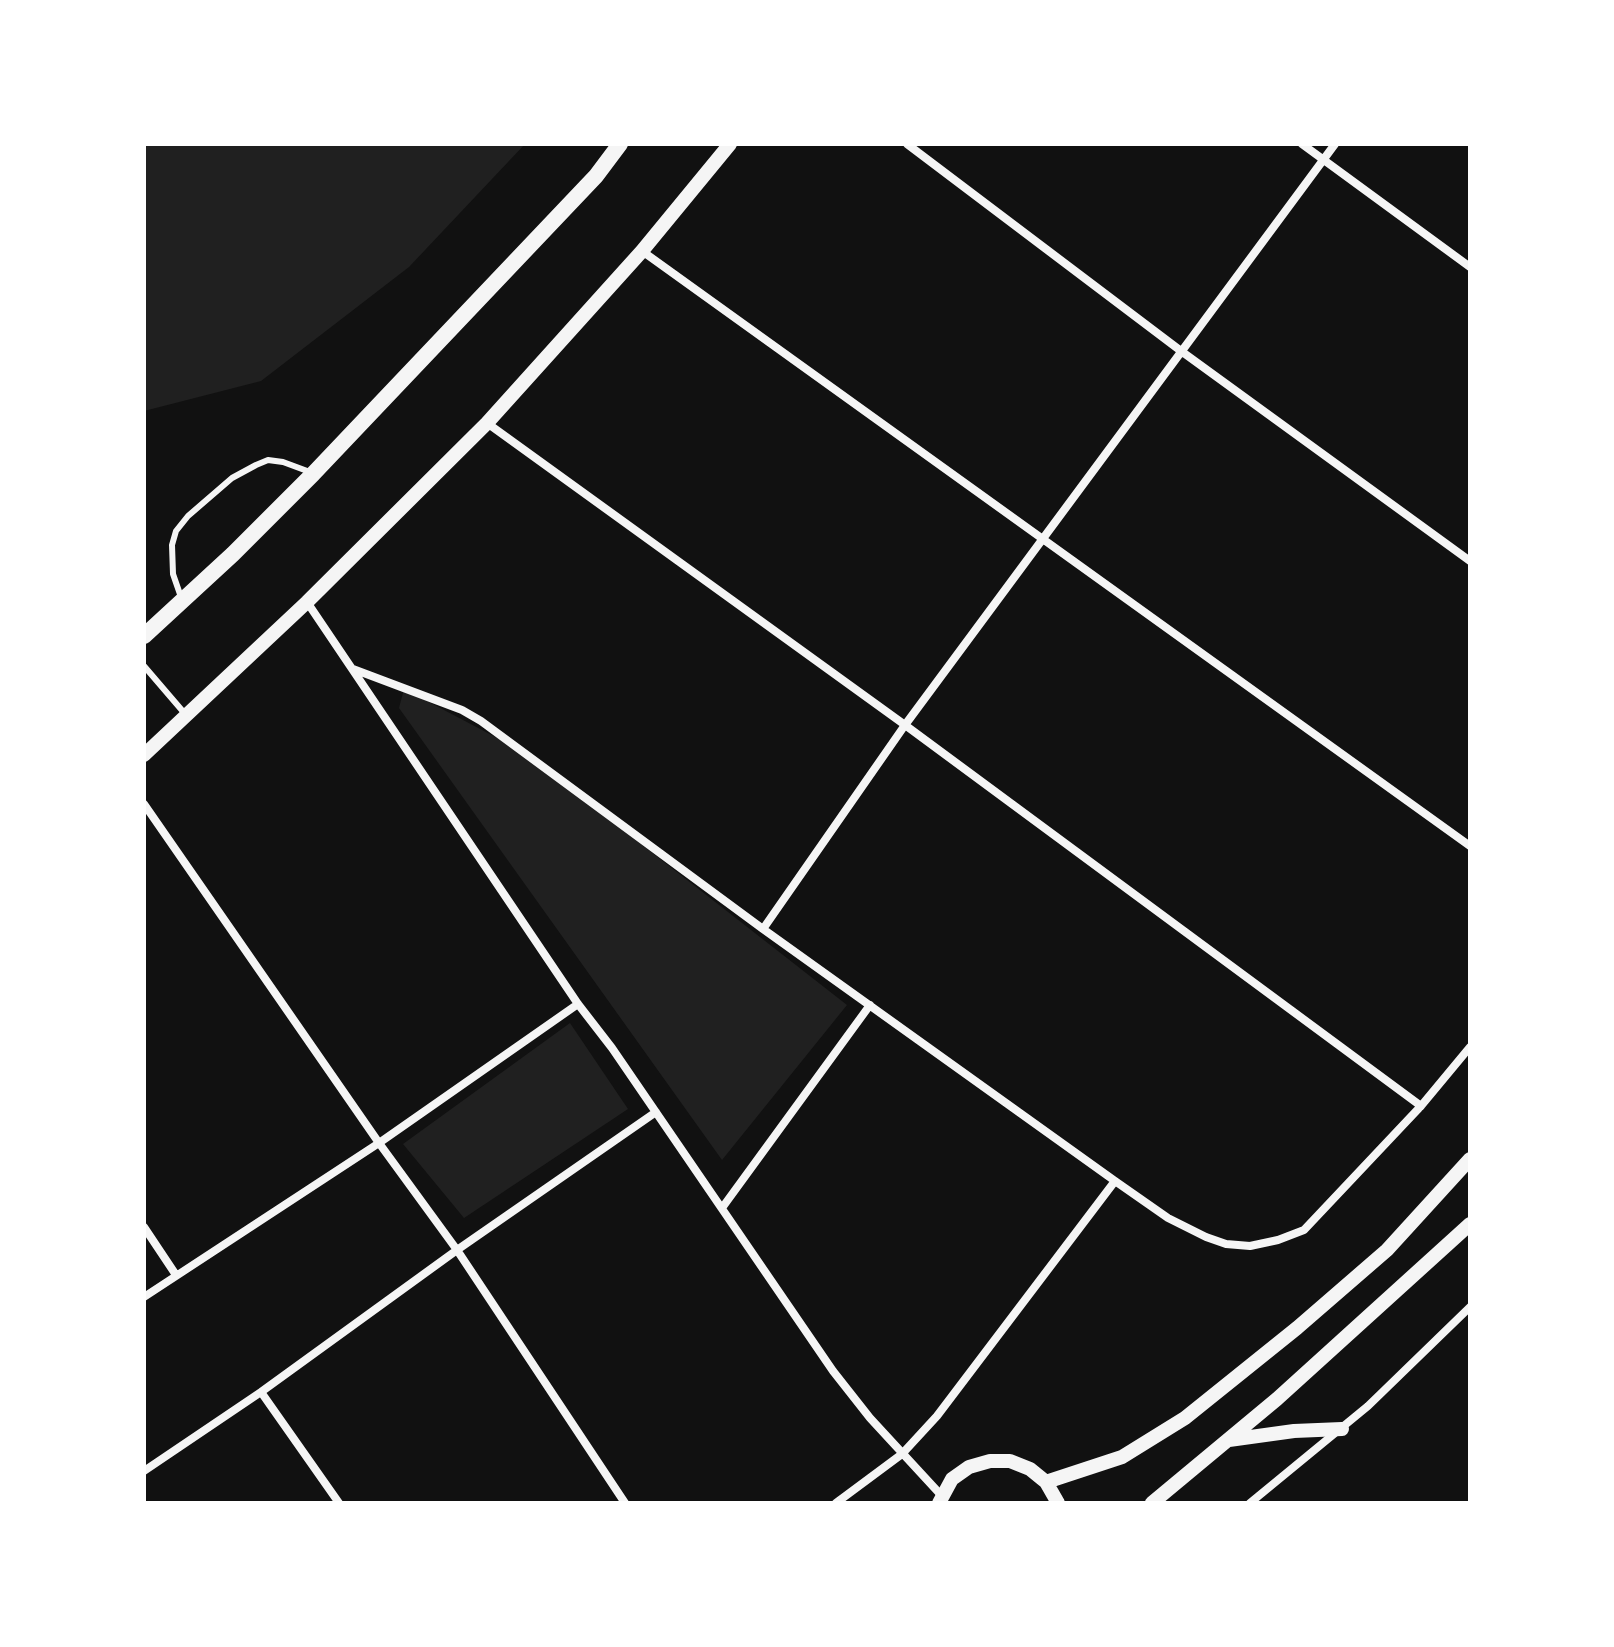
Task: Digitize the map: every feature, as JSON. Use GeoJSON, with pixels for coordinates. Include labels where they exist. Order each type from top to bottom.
{"type":"FeatureCollection","features":[{"type":"Feature","properties":{"kind":"main road"},"geometry":{"type":"LineString","coordinates":[[144,636],[313,474],[596,176],[620,144]]}},
{"type":"Feature","properties":{"kind":"street"},"geometry":{"type":"LineString","coordinates":[[144,755],[307,602],[487,423],[642,251],[730,144]]}},
{"type":"Feature","properties":{"kind":"street"},"geometry":{"type":"LineString","coordinates":[[907,144],[1181,351],[1470,561]]}},
{"type":"Feature","properties":{"kind":"street"},"geometry":{"type":"LineString","coordinates":[[1302,144],[1470,267]]}},
{"type":"Feature","properties":{"kind":"street"},"geometry":{"type":"LineString","coordinates":[[763,929],[905,725],[1335,144]]}},
{"type":"Feature","properties":{"kind":"street"},"geometry":{"type":"LineString","coordinates":[[642,251],[1470,846]]}},
{"type":"Feature","properties":{"kind":"street"},"geometry":{"type":"LineString","coordinates":[[487,423],[905,725],[1421,1106]]}},
{"type":"Feature","properties":{"kind":"street"},"geometry":{"type":"LineString","coordinates":[[307,602],[578,1004],[656,1112],[833,1371],[870,1418],[940,1499],[952,1479],[969,1467],[990,1461],[1010,1461],[1030,1469],[1046,1482],[1058,1503]]}},
{"type":"Feature","properties":{"kind":"street"},"geometry":{"type":"LineString","coordinates":[[353,669],[462,710],[481,721],[763,929],[1115,1181],[1168,1218],[1226,1244],[1250,1246],[1304,1230],[1421,1106],[1470,1047]]}},
{"type":"Feature","properties":{"kind":"street"},"geometry":{"type":"LineString","coordinates":[[144,804],[457,1250],[625,1503]]}},
{"type":"Feature","properties":{"kind":"street"},"geometry":{"type":"LineString","coordinates":[[144,1297],[379,1143],[578,1004]]}},
{"type":"Feature","properties":{"kind":"street"},"geometry":{"type":"LineString","coordinates":[[722,1208],[870,1005]]}},
{"type":"Feature","properties":{"kind":"street"},"geometry":{"type":"LineString","coordinates":[[144,1471],[261,1392],[457,1250],[656,1112]]}},
{"type":"Feature","properties":{"kind":"street"},"geometry":{"type":"LineString","coordinates":[[1046,1482],[1122,1457],[1185,1418],[1286,1338],[1387,1250],[1470,1159]]}},
{"type":"Feature","properties":{"kind":"street"},"geometry":{"type":"LineString","coordinates":[[836,1503],[902,1454],[966,1381],[1115,1181]]}},
{"type":"Feature","properties":{"kind":"street"},"geometry":{"type":"LineString","coordinates":[[1152,1503],[1368,1318],[1470,1224]]}},
{"type":"Feature","properties":{"kind":"street"},"geometry":{"type":"LineString","coordinates":[[144,1227],[176,1275]]}},
{"type":"Feature","properties":{"kind":"street"},"geometry":{"type":"LineString","coordinates":[[1250,1503],[1342,1429],[1470,1307]]}},
{"type":"Feature","properties":{"kind":"street"},"geometry":{"type":"LineString","coordinates":[[261,1392],[339,1503]]}},
{"type":"Feature","properties":{"kind":"street"},"geometry":{"type":"LineString","coordinates":[[1228,1440],[1294,1431],[1342,1429]]}},
{"type":"Feature","properties":{"kind":"lane"},"geometry":{"type":"LineString","coordinates":[[182,602],[173,574],[172,545],[176,531],[188,516],[232,478],[268,460],[283,462],[313,474]]}},
{"type":"Feature","properties":{"kind":"lane"},"geometry":{"type":"LineString","coordinates":[[144,666],[187,717]]}},
{"type":"Feature","properties":{"kind":"shaded area"},"geometry":{"type":"Polygon","coordinates":[[[144,144],[525,144],[409,267],[261,381],[144,411],[144,144]]]}},
{"type":"Feature","properties":{"kind":"shaded area"},"geometry":{"type":"Polygon","coordinates":[[[404,689],[522,751],[847,1005],[722,1160],[399,708],[404,689]]]}},
{"type":"Feature","properties":{"kind":"shaded area"},"geometry":{"type":"Polygon","coordinates":[[[570,1023],[628,1109],[464,1218],[403,1144],[570,1023]]]}}]}
